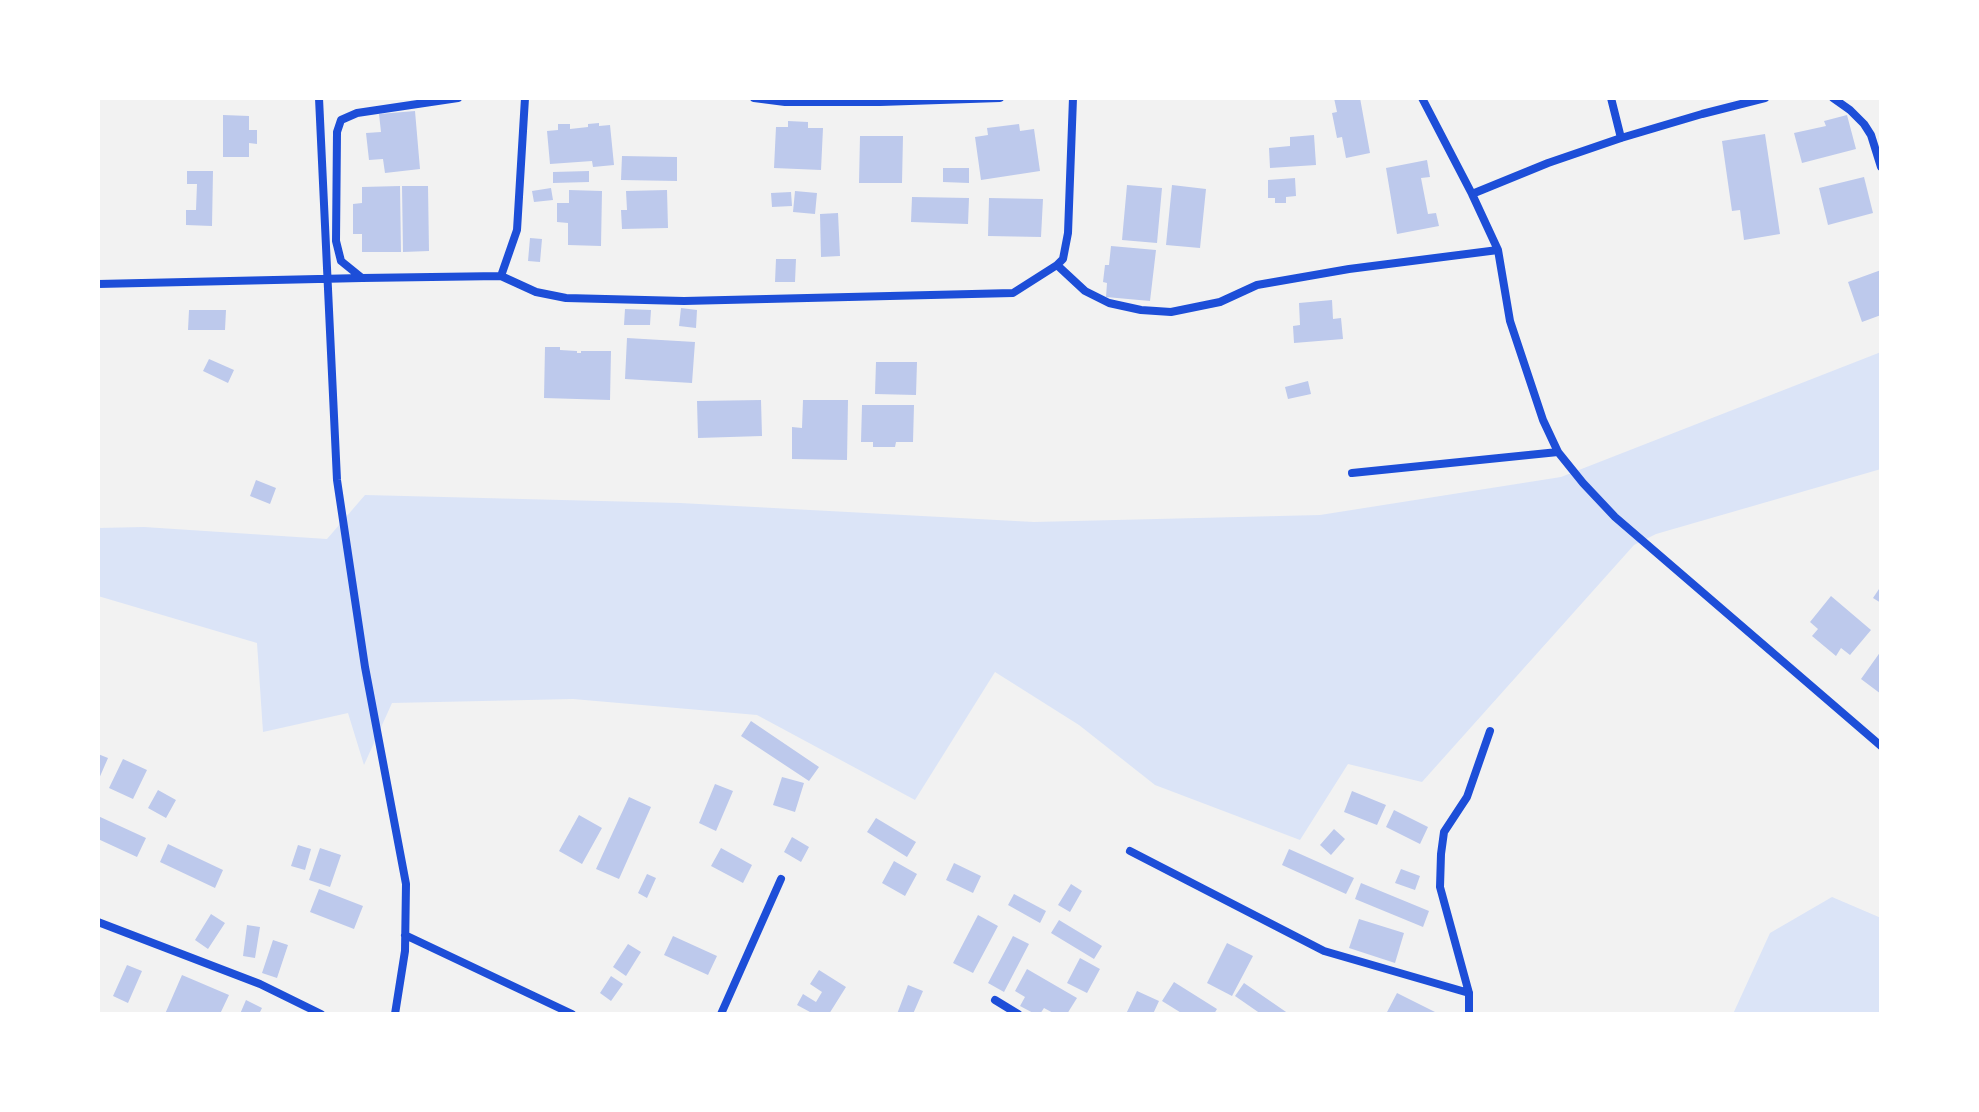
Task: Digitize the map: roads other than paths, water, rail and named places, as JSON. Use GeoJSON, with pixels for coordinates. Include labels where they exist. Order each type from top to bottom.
{"type":"FeatureCollection","features":[{"type":"Feature","properties":{"kind":"street"},"geometry":{"type":"LineString","coordinates":[[319,98],[337,480],[365,667],[406,884],[405,951],[395,1014]]}},
{"type":"Feature","properties":{"kind":"street"},"geometry":{"type":"LineString","coordinates":[[362,278],[341,261],[336,241],[337,132],[341,120],[357,113],[458,98]]}},
{"type":"Feature","properties":{"kind":"street"},"geometry":{"type":"LineString","coordinates":[[501,276],[517,230],[525,98]]}},
{"type":"Feature","properties":{"kind":"street"},"geometry":{"type":"LineString","coordinates":[[754,98],[785,102],[880,102],[1000,98]]}},
{"type":"Feature","properties":{"kind":"street"},"geometry":{"type":"LineString","coordinates":[[98,284],[501,276],[536,292],[566,298],[684,301],[1013,293],[1063,259],[1068,233],[1073,98]]}},
{"type":"Feature","properties":{"kind":"street"},"geometry":{"type":"LineString","coordinates":[[1422,98],[1498,250],[1510,321],[1543,420],[1558,452],[1615,517],[1881,746]]}},
{"type":"Feature","properties":{"kind":"street"},"geometry":{"type":"LineString","coordinates":[[1611,98],[1621,138]]}},
{"type":"Feature","properties":{"kind":"street"},"geometry":{"type":"LineString","coordinates":[[1472,194],[1621,138],[1765,98]]}},
{"type":"Feature","properties":{"kind":"street"},"geometry":{"type":"LineString","coordinates":[[1833,98],[1864,124],[1871,135],[1881,167]]}},
{"type":"Feature","properties":{"kind":"street"},"geometry":{"type":"LineString","coordinates":[[1057,265],[1085,291],[1109,303],[1171,312],[1220,302],[1257,285],[1349,269],[1498,250]]}},
{"type":"Feature","properties":{"kind":"street"},"geometry":{"type":"LineString","coordinates":[[1352,473],[1558,452]]}},
{"type":"Feature","properties":{"kind":"street"},"geometry":{"type":"LineString","coordinates":[[1469,1014],[1469,993],[1440,887],[1441,854],[1444,832],[1467,797],[1490,731]]}},
{"type":"Feature","properties":{"kind":"street"},"geometry":{"type":"LineString","coordinates":[[1130,851],[1324,951],[1469,993]]}},
{"type":"Feature","properties":{"kind":"street"},"geometry":{"type":"LineString","coordinates":[[721,1014],[781,879]]}},
{"type":"Feature","properties":{"kind":"street"},"geometry":{"type":"LineString","coordinates":[[98,922],[260,984],[321,1014]]}},
{"type":"Feature","properties":{"kind":"street"},"geometry":{"type":"LineString","coordinates":[[405,935],[572,1014]]}},
{"type":"Feature","properties":{"kind":"street"},"geometry":{"type":"LineString","coordinates":[[995,1000],[1018,1014]]}}]}
